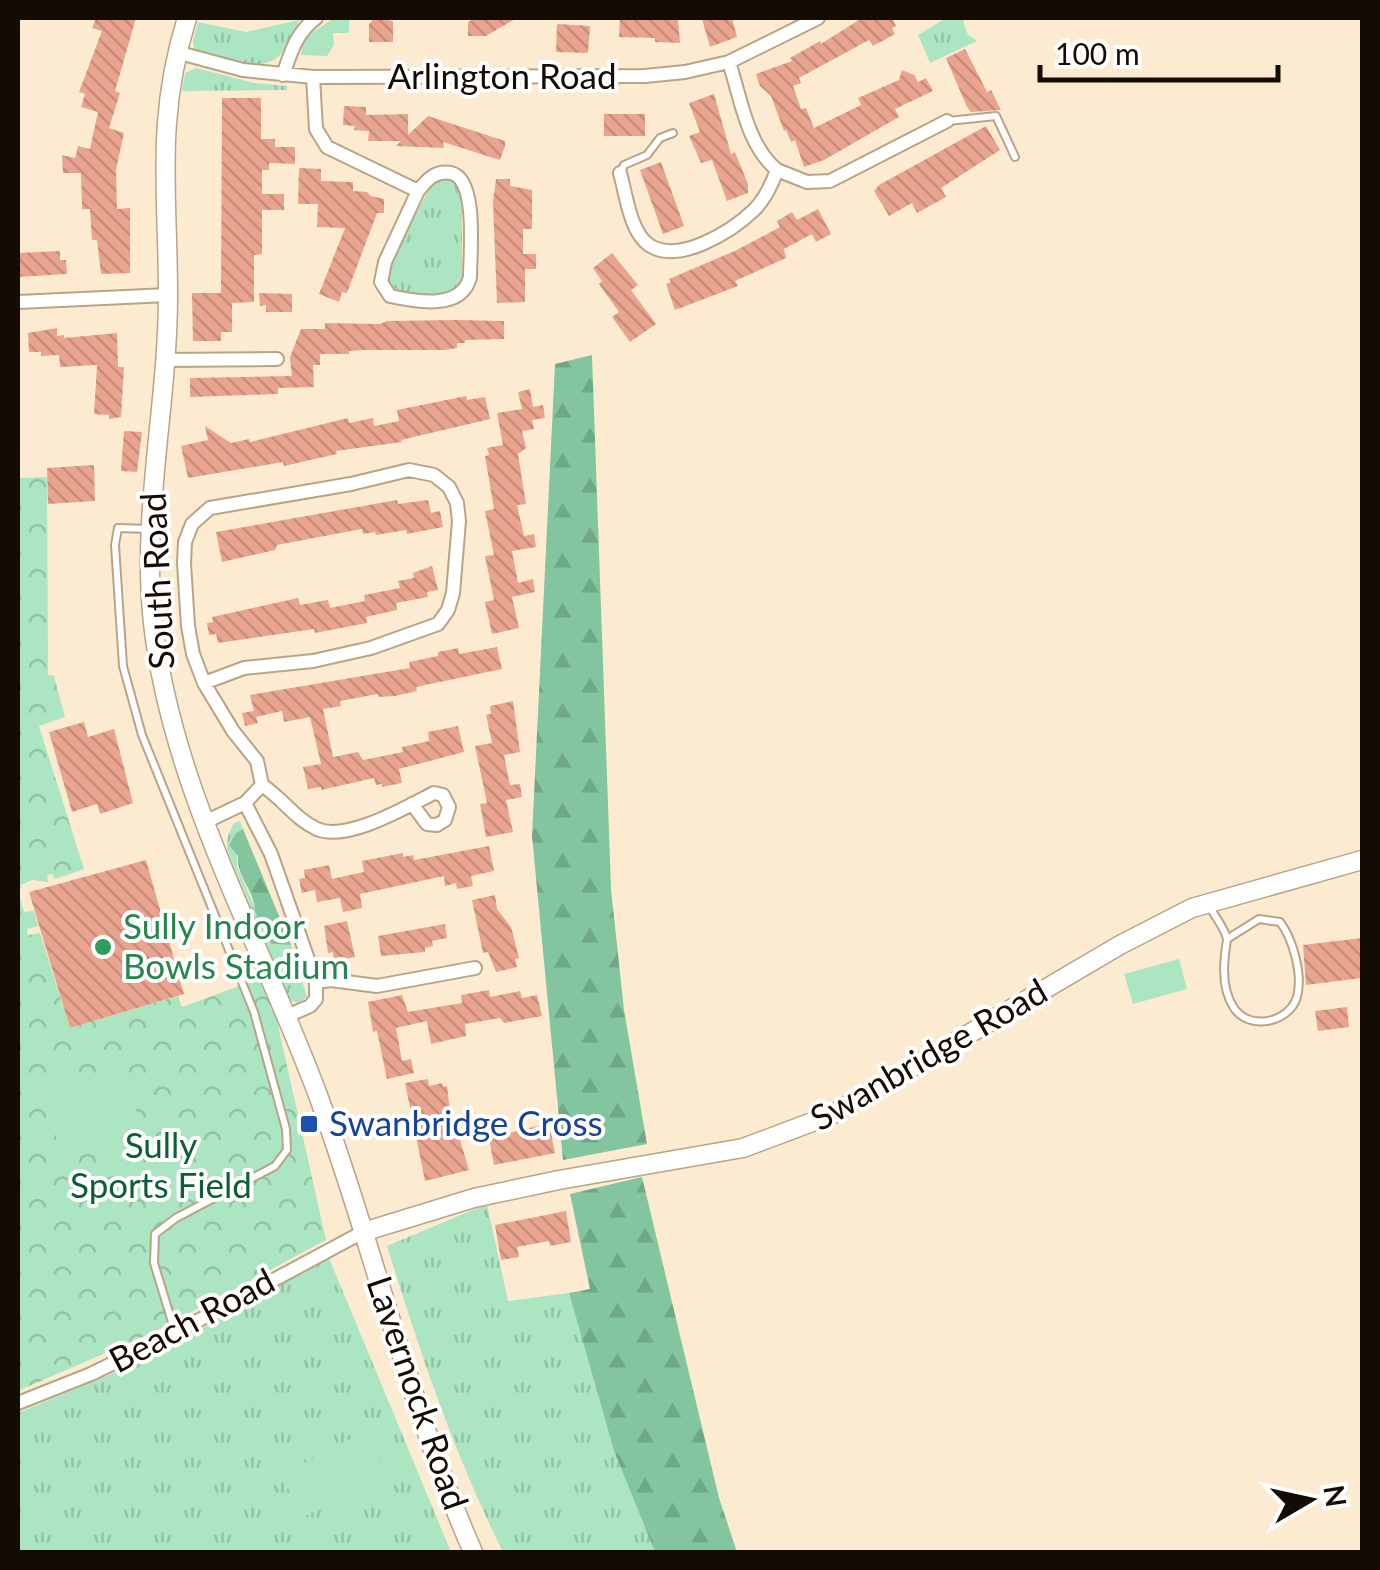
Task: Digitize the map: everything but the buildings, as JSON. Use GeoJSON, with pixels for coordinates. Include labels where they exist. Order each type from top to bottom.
{"type":"FeatureCollection","features":[{"type":"Feature","properties":{"kind":"main road","name":"South Road"},"geometry":{"type":"LineString","coordinates":[[187,18],[176,52],[165,121],[168,295],[150,530],[152,620],[174,733],[205,822],[320,1101],[363,1232]]}},
{"type":"Feature","properties":{"kind":"main road","name":"Swanbridge Road"},"geometry":{"type":"LineString","coordinates":[[363,1232],[474,1198],[743,1148],[784,1135],[832,1115],[1120,945],[1192,908],[1362,860]]}},
{"type":"Feature","properties":{"kind":"main road","name":"Lavernock Road"},"geometry":{"type":"LineString","coordinates":[[363,1232],[441,1478],[473,1552]]}},
{"type":"Feature","properties":{"kind":"street"},"geometry":{"type":"LineString","coordinates":[[283,75],[295,40],[303,27],[316,18]]}},
{"type":"Feature","properties":{"kind":"street","name":"Arlington Road"},"geometry":{"type":"LineString","coordinates":[[176,52],[243,70],[313,78],[645,76],[728,62],[818,18]]}},
{"type":"Feature","properties":{"kind":"street"},"geometry":{"type":"LineString","coordinates":[[728,62],[763,158],[778,170],[808,182],[830,181],[947,121]]}},
{"type":"Feature","properties":{"kind":"street"},"geometry":{"type":"LineString","coordinates":[[313,78],[316,128],[327,147],[418,191]]}},
{"type":"Feature","properties":{"kind":"street"},"geometry":{"type":"LineString","coordinates":[[620,174],[639,234],[647,244],[662,251],[691,248],[728,230],[756,208],[778,170]]}},
{"type":"Feature","properties":{"kind":"street"},"geometry":{"type":"LineString","coordinates":[[448,172],[461,178],[468,190],[470,277],[466,290],[456,299],[409,300],[390,296],[381,282],[385,262],[418,191],[432,175],[448,172]]}},
{"type":"Feature","properties":{"kind":"street"},"geometry":{"type":"LineString","coordinates":[[18,302],[168,295]]}},
{"type":"Feature","properties":{"kind":"street"},"geometry":{"type":"LineString","coordinates":[[165,360],[277,358]]}},
{"type":"Feature","properties":{"kind":"street"},"geometry":{"type":"LineString","coordinates":[[204,683],[244,668],[370,648],[438,624],[448,610],[458,522],[457,503],[449,487],[434,475],[408,470],[351,484],[210,508],[192,524],[185,542],[193,654],[204,683],[257,761],[262,785],[297,817],[321,831],[350,830],[412,804]]}},
{"type":"Feature","properties":{"kind":"street"},"geometry":{"type":"LineString","coordinates":[[205,822],[245,802],[262,785]]}},
{"type":"Feature","properties":{"kind":"street"},"geometry":{"type":"LineString","coordinates":[[245,802],[271,854],[316,982],[316,999],[310,1006],[287,1016]]}},
{"type":"Feature","properties":{"kind":"street"},"geometry":{"type":"LineString","coordinates":[[316,982],[378,986],[475,968]]}},
{"type":"Feature","properties":{"kind":"street","name":"Beach Road"},"geometry":{"type":"LineString","coordinates":[[18,1404],[175,1333],[363,1232]]}},
{"type":"Feature","properties":{"kind":"lane"},"geometry":{"type":"LineString","coordinates":[[947,121],[996,116],[1015,157]]}},
{"type":"Feature","properties":{"kind":"lane"},"geometry":{"type":"LineString","coordinates":[[620,174],[624,165],[646,155],[660,138],[673,133]]}},
{"type":"Feature","properties":{"kind":"lane"},"geometry":{"type":"LineString","coordinates":[[150,530],[118,528],[115,545],[123,666],[164,794],[254,1012],[286,1129],[287,1150],[275,1166],[176,1218],[155,1234],[154,1263],[175,1333]]}},
{"type":"Feature","properties":{"kind":"lane"},"geometry":{"type":"LineString","coordinates":[[1207,904],[1227,939],[1224,977],[1236,1011],[1247,1020],[1279,1018],[1296,1000],[1298,988],[1288,933],[1280,922],[1259,919],[1227,939]]}},
{"type":"Feature","properties":{"kind":"green space"},"geometry":{"type":"Polygon","coordinates":[[[334,18],[349,18],[349,33],[333,33],[334,45],[327,56],[301,55],[303,39],[334,18]]]}},
{"type":"Feature","properties":{"kind":"green space"},"geometry":{"type":"Polygon","coordinates":[[[946,18],[962,18],[968,35],[977,41],[930,63],[918,35],[946,18]]]}},
{"type":"Feature","properties":{"kind":"green space"},"geometry":{"type":"Polygon","coordinates":[[[299,20],[284,51],[269,62],[248,64],[194,49],[198,22],[246,32],[299,20]]]}},
{"type":"Feature","properties":{"kind":"green space"},"geometry":{"type":"Polygon","coordinates":[[[196,68],[254,83],[287,86],[287,90],[182,91],[185,73],[196,68]]]}},
{"type":"Feature","properties":{"kind":"green space"},"geometry":{"type":"Polygon","coordinates":[[[442,178],[455,181],[462,193],[462,285],[445,293],[423,295],[402,291],[387,281],[389,267],[431,185],[442,178]]]}},
{"type":"Feature","properties":{"kind":"green space"},"geometry":{"type":"Polygon","coordinates":[[[592,355],[611,889],[624,1010],[647,1144],[563,1160],[532,836],[555,364],[592,355]]]}},
{"type":"Feature","properties":{"kind":"green space","name":"Sully Sports Field"},"geometry":{"type":"Polygon","coordinates":[[[47,477],[48,675],[54,676],[65,717],[39,726],[84,869],[55,879],[52,874],[47,875],[48,882],[32,880],[21,885],[24,912],[34,911],[38,926],[27,929],[28,935],[40,933],[70,1028],[178,996],[182,1007],[259,979],[277,1021],[326,1240],[158,1330],[18,1391],[18,478],[47,477]]]}},
{"type":"Feature","properties":{"kind":"green space"},"geometry":{"type":"Polygon","coordinates":[[[240,821],[243,829],[236,833],[237,867],[271,944],[291,945],[307,997],[298,1003],[286,992],[227,849],[228,835],[234,823],[240,821]]]}},
{"type":"Feature","properties":{"kind":"green space"},"geometry":{"type":"Polygon","coordinates":[[[243,829],[291,945],[271,944],[265,925],[255,912],[238,856],[229,845],[243,829]]]}},
{"type":"Feature","properties":{"kind":"green space"},"geometry":{"type":"Polygon","coordinates":[[[1179,959],[1187,989],[1133,1004],[1124,974],[1179,959]]]}},
{"type":"Feature","properties":{"kind":"green space"},"geometry":{"type":"Polygon","coordinates":[[[134,1076],[138,1147],[57,1152],[53,1080],[134,1076]]]}},
{"type":"Feature","properties":{"kind":"green space"},"geometry":{"type":"Polygon","coordinates":[[[642,1177],[719,1498],[737,1552],[655,1552],[614,1451],[569,1293],[590,1289],[570,1194],[642,1177]]]}},
{"type":"Feature","properties":{"kind":"green space"},"geometry":{"type":"Polygon","coordinates":[[[487,1204],[508,1301],[569,1293],[614,1451],[655,1552],[503,1552],[439,1401],[387,1246],[487,1204]]]}},
{"type":"Feature","properties":{"kind":"green space"},"geometry":{"type":"Polygon","coordinates":[[[329,1258],[451,1552],[18,1552],[18,1413],[149,1358],[329,1258]]]}},
{"type":"Feature","properties":{"kind":"green space"},"geometry":{"type":"Polygon","coordinates":[[[365,1431],[387,1474],[303,1517],[281,1475],[365,1431]]]}},
{"type":"Feature","properties":{"kind":"place","name":"Sully Indoor Bowls Stadium"},"geometry":{"type":"Point","coordinates":[103,947]}},
{"type":"Feature","properties":{"kind":"place","name":"Swanbridge Cross"},"geometry":{"type":"Point","coordinates":[309,1124]}}]}
